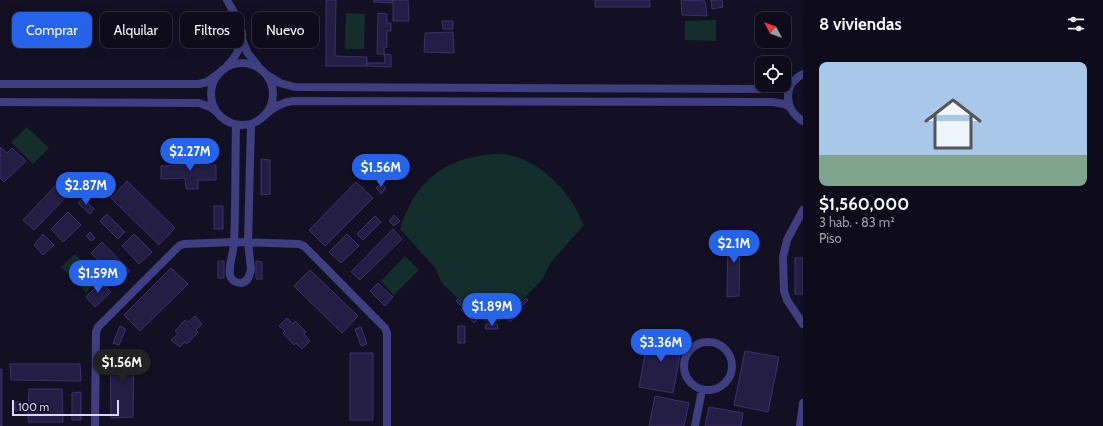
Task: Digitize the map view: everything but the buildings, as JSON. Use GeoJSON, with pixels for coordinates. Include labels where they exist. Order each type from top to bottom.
{"type":"FeatureCollection","features":[{"type":"Feature","properties":{"kind":"street"},"geometry":{"type":"LineString","coordinates":[[227,0],[233,12]]}},
{"type":"Feature","properties":{"kind":"street"},"geometry":{"type":"LineString","coordinates":[[244,43],[251,58],[271,81],[273,88],[272,104],[264,116]]}},
{"type":"Feature","properties":{"kind":"street"},"geometry":{"type":"LineString","coordinates":[[238,48],[235,56],[214,82],[211,89],[211,97],[213,105],[222,118],[228,122],[243,125],[258,121],[276,106],[294,101],[773,102],[790,107]]}},
{"type":"Feature","properties":{"kind":"street"},"geometry":{"type":"LineString","coordinates":[[0,84],[200,84],[207,82],[236,64],[248,63],[256,66],[280,83],[294,87],[773,89],[787,85],[803,74]]}},
{"type":"Feature","properties":{"kind":"street"},"geometry":{"type":"LineString","coordinates":[[794,80],[790,86],[788,100],[793,113],[801,121]]}},
{"type":"Feature","properties":{"kind":"street"},"geometry":{"type":"LineString","coordinates":[[0,102],[199,103],[210,107],[217,112]]}},
{"type":"Feature","properties":{"kind":"street"},"geometry":{"type":"LineString","coordinates":[[236,124],[236,196],[234,242],[230,274],[232,279],[240,283],[245,282],[250,274],[248,242],[251,124]]}},
{"type":"Feature","properties":{"kind":"street"},"geometry":{"type":"LineString","coordinates":[[236,196],[249,196]]}},
{"type":"Feature","properties":{"kind":"street"},"geometry":{"type":"LineString","coordinates":[[803,210],[787,240],[783,257],[784,291],[787,300],[803,324]]}},
{"type":"Feature","properties":{"kind":"street"},"geometry":{"type":"LineString","coordinates":[[95,426],[96,332],[98,327],[179,246],[184,244],[248,242],[298,244],[304,246],[385,328],[387,333],[387,426]]}},
{"type":"Feature","properties":{"kind":"street"},"geometry":{"type":"LineString","coordinates":[[709,342],[724,348],[729,354],[732,362],[732,370],[725,384],[710,391],[702,390],[689,382],[683,367],[684,359],[694,346],[709,342]]}},
{"type":"Feature","properties":{"kind":"street"},"geometry":{"type":"LineString","coordinates":[[695,426],[702,390]]}},
{"type":"Feature","properties":{"kind":"street"},"geometry":{"type":"LineString","coordinates":[[800,426],[803,403]]}},
{"type":"Feature","properties":{"kind":"green space"},"geometry":{"type":"Polygon","coordinates":[[[346,13],[365,14],[364,49],[345,49],[346,13]]]}},
{"type":"Feature","properties":{"kind":"green space"},"geometry":{"type":"Polygon","coordinates":[[[716,20],[716,41],[685,40],[685,21],[716,20]]]}},
{"type":"Feature","properties":{"kind":"green space"},"geometry":{"type":"Polygon","coordinates":[[[27,127],[49,148],[33,164],[11,142],[27,127]]]}},
{"type":"Feature","properties":{"kind":"green space"},"geometry":{"type":"Polygon","coordinates":[[[504,154],[518,158],[546,173],[568,196],[584,225],[551,262],[542,280],[503,319],[489,323],[475,315],[441,282],[436,269],[400,229],[406,212],[414,198],[433,175],[459,161],[475,156],[504,154]]]}},
{"type":"Feature","properties":{"kind":"green space"},"geometry":{"type":"Polygon","coordinates":[[[75,254],[99,279],[86,292],[61,267],[75,254]]]}},
{"type":"Feature","properties":{"kind":"green space"},"geometry":{"type":"Polygon","coordinates":[[[405,256],[419,270],[394,295],[381,281],[405,256]]]}}]}
